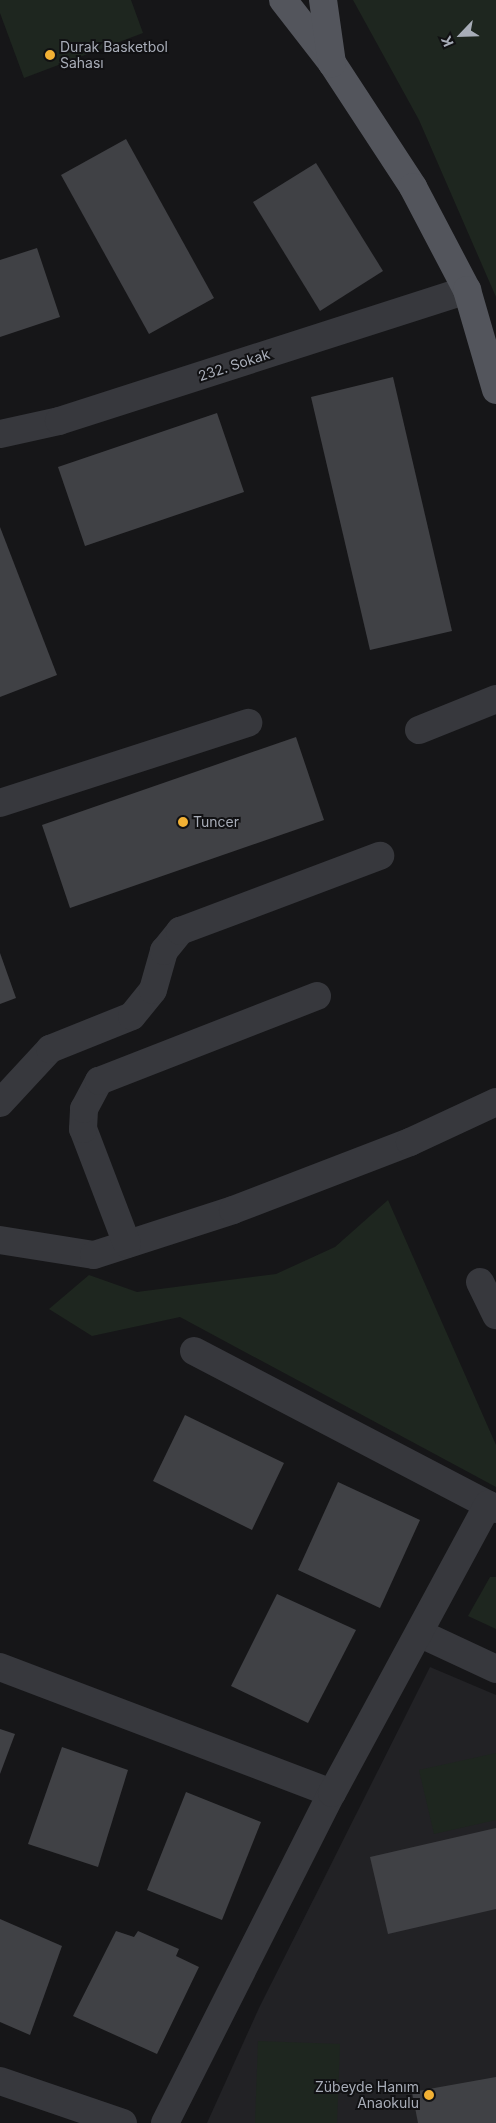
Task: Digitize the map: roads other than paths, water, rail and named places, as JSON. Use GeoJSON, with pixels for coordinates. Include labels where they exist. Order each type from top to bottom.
{"type":"FeatureCollection","features":[{"type":"Feature","properties":{"kind":"main road"},"geometry":{"type":"LineString","coordinates":[[283,0],[332,63],[413,187],[467,290],[496,390]]}},
{"type":"Feature","properties":{"kind":"main road"},"geometry":{"type":"LineString","coordinates":[[323,0],[332,63]]}},
{"type":"Feature","properties":{"kind":"street","name":"232. Sokak"},"geometry":{"type":"LineString","coordinates":[[0,434],[59,421],[467,290]]}},
{"type":"Feature","properties":{"kind":"street"},"geometry":{"type":"LineString","coordinates":[[420,730],[496,699]]}},
{"type":"Feature","properties":{"kind":"street"},"geometry":{"type":"LineString","coordinates":[[0,803],[248,724]]}},
{"type":"Feature","properties":{"kind":"street"},"geometry":{"type":"LineString","coordinates":[[0,1103],[50,1049],[132,1016],[153,990],[164,951],[180,931],[380,856]]}},
{"type":"Feature","properties":{"kind":"street"},"geometry":{"type":"LineString","coordinates":[[127,1244],[83,1129],[84,1109],[99,1081],[317,996]]}},
{"type":"Feature","properties":{"kind":"street"},"geometry":{"type":"LineString","coordinates":[[0,1240],[94,1255],[233,1210],[410,1142],[496,1102]]}},
{"type":"Feature","properties":{"kind":"street"},"geometry":{"type":"LineString","coordinates":[[480,1282],[496,1315]]}},
{"type":"Feature","properties":{"kind":"street"},"geometry":{"type":"LineString","coordinates":[[165,2123],[332,1793],[492,1507],[194,1350]]}},
{"type":"Feature","properties":{"kind":"street"},"geometry":{"type":"LineString","coordinates":[[421,1634],[496,1669]]}},
{"type":"Feature","properties":{"kind":"street"},"geometry":{"type":"LineString","coordinates":[[0,1666],[332,1793]]}},
{"type":"Feature","properties":{"kind":"street"},"geometry":{"type":"LineString","coordinates":[[0,2081],[123,2123]]}},
{"type":"Feature","properties":{"kind":"place","name":"Durak Basketbol Sahası"},"geometry":{"type":"Point","coordinates":[50,55]}},
{"type":"Feature","properties":{"kind":"place","name":"Tuncer"},"geometry":{"type":"Point","coordinates":[183,822]}},
{"type":"Feature","properties":{"kind":"place","name":"Zübeyde Hanım Anaokulu"},"geometry":{"type":"Point","coordinates":[429,2095]}}]}
